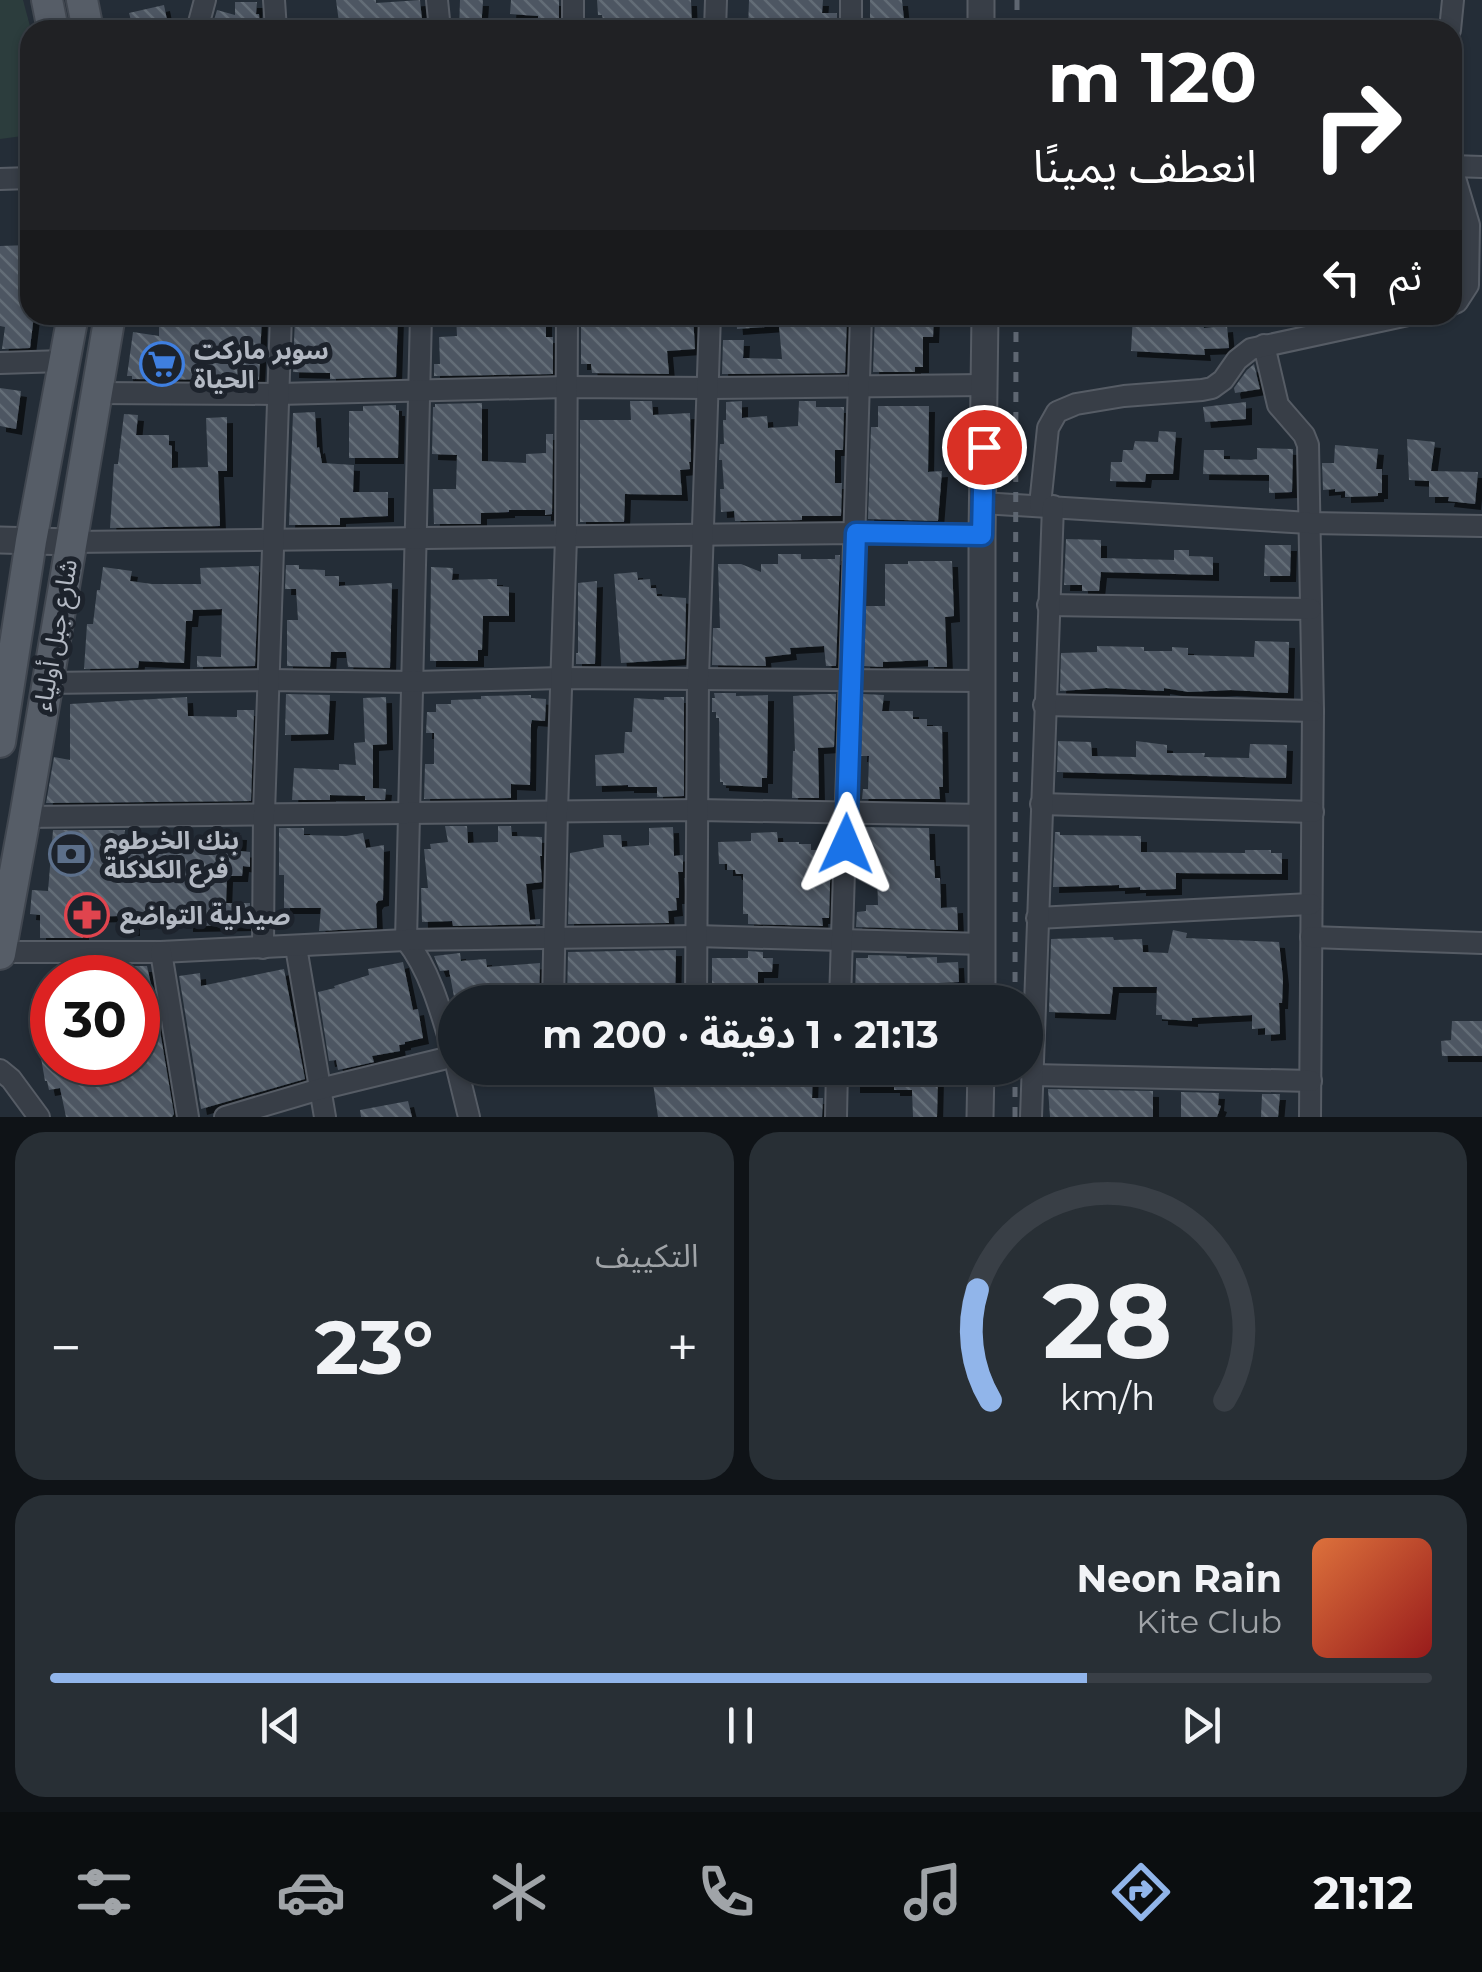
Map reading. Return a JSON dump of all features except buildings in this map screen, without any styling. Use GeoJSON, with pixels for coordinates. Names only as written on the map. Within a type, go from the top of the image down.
{"type":"FeatureCollection","features":[{"type":"Feature","properties":{"kind":"main road","name":"شارع جبل أولياء"},"geometry":{"type":"LineString","coordinates":[[0,742],[6,675],[71,325]]}},
{"type":"Feature","properties":{"kind":"main road","name":"شارع جبل أولياء"},"geometry":{"type":"LineString","coordinates":[[0,953],[108,325]]}},
{"type":"Feature","properties":{"kind":"street"},"geometry":{"type":"LineString","coordinates":[[1462,201],[1469,224],[1468,285],[1462,294]]}},
{"type":"Feature","properties":{"kind":"street"},"geometry":{"type":"LineString","coordinates":[[264,948],[264,814],[281,325]]}},
{"type":"Feature","properties":{"kind":"street"},"geometry":{"type":"LineString","coordinates":[[420,325],[406,940],[419,957],[438,1007]]}},
{"type":"Feature","properties":{"kind":"street"},"geometry":{"type":"LineString","coordinates":[[553,985],[566,537],[568,325]]}},
{"type":"Feature","properties":{"kind":"street"},"geometry":{"type":"LineString","coordinates":[[696,985],[698,678],[710,325]]}},
{"type":"Feature","properties":{"kind":"street"},"geometry":{"type":"LineString","coordinates":[[841,985],[862,325]]}},
{"type":"Feature","properties":{"kind":"street"},"geometry":{"type":"LineString","coordinates":[[982,985],[985,325]]}},
{"type":"Feature","properties":{"kind":"street"},"geometry":{"type":"LineString","coordinates":[[1035,985],[1048,605],[1048,428],[1052,418],[1063,408],[1124,396],[1212,388],[1243,354],[1264,345],[1365,325]]}},
{"type":"Feature","properties":{"kind":"street"},"geometry":{"type":"LineString","coordinates":[[1264,345],[1278,406],[1308,445],[1313,812],[1310,1117]]}},
{"type":"Feature","properties":{"kind":"street"},"geometry":{"type":"LineString","coordinates":[[0,364],[63,360]]}},
{"type":"Feature","properties":{"kind":"street"},"geometry":{"type":"LineString","coordinates":[[96,393],[984,385]]}},
{"type":"Feature","properties":{"kind":"street"},"geometry":{"type":"LineString","coordinates":[[982,503],[1310,523],[1482,526]]}},
{"type":"Feature","properties":{"kind":"street"},"geometry":{"type":"LineString","coordinates":[[0,540],[982,535]]}},
{"type":"Feature","properties":{"kind":"street"},"geometry":{"type":"LineString","coordinates":[[1048,605],[1311,609]]}},
{"type":"Feature","properties":{"kind":"street"},"geometry":{"type":"LineString","coordinates":[[47,683],[561,678],[982,681]]}},
{"type":"Feature","properties":{"kind":"street"},"geometry":{"type":"LineString","coordinates":[[1044,704],[1312,711]]}},
{"type":"Feature","properties":{"kind":"street"},"geometry":{"type":"LineString","coordinates":[[1041,804],[1313,812]]}},
{"type":"Feature","properties":{"kind":"street"},"geometry":{"type":"LineString","coordinates":[[25,818],[699,810],[983,816]]}},
{"type":"Feature","properties":{"kind":"street"},"geometry":{"type":"LineString","coordinates":[[1037,918],[1312,904]]}},
{"type":"Feature","properties":{"kind":"street"},"geometry":{"type":"LineString","coordinates":[[0,953],[162,952],[406,940],[696,936],[983,944]]}},
{"type":"Feature","properties":{"kind":"street"},"geometry":{"type":"LineString","coordinates":[[1311,936],[1482,943]]}},
{"type":"Feature","properties":{"kind":"street"},"geometry":{"type":"LineString","coordinates":[[296,947],[325,1117]]}},
{"type":"Feature","properties":{"kind":"street"},"geometry":{"type":"LineString","coordinates":[[162,952],[188,1117]]}},
{"type":"Feature","properties":{"kind":"street"},"geometry":{"type":"LineString","coordinates":[[225,1117],[438,1061]]}},
{"type":"Feature","properties":{"kind":"street"},"geometry":{"type":"LineString","coordinates":[[0,1070],[38,1117]]}},
{"type":"Feature","properties":{"kind":"street"},"geometry":{"type":"LineString","coordinates":[[1043,1075],[1311,1081]]}},
{"type":"Feature","properties":{"kind":"street"},"geometry":{"type":"LineString","coordinates":[[461,1085],[469,1117]]}},
{"type":"Feature","properties":{"kind":"street"},"geometry":{"type":"LineString","coordinates":[[836,1117],[837,1085]]}},
{"type":"Feature","properties":{"kind":"street"},"geometry":{"type":"LineString","coordinates":[[980,1117],[981,1085]]}},
{"type":"Feature","properties":{"kind":"street"},"geometry":{"type":"LineString","coordinates":[[1031,1117],[1032,1085]]}},
{"type":"Feature","properties":{"kind":"shaded area"},"geometry":{"type":"Polygon","coordinates":[[[0,0],[23,0],[28,20],[20,20],[20,136],[0,139],[0,0]]]}},
{"type":"Feature","properties":{"kind":"railway"},"geometry":{"type":"LineString","coordinates":[[1017,0],[1017,20]]}},
{"type":"Feature","properties":{"kind":"railway"},"geometry":{"type":"LineString","coordinates":[[1015,985],[1016,325]]}},
{"type":"Feature","properties":{"kind":"railway"},"geometry":{"type":"LineString","coordinates":[[1015,1085],[1015,1117]]}},
{"type":"Feature","properties":{"kind":"place","name":"سوبر ماركت الحياة"},"geometry":{"type":"Point","coordinates":[162,364]}},
{"type":"Feature","properties":{"kind":"place","name":"بنك الخرطوم فرع الكلاكلة"},"geometry":{"type":"Point","coordinates":[71,854]}},
{"type":"Feature","properties":{"kind":"place","name":"صيدلية التواضع"},"geometry":{"type":"Point","coordinates":[87,915]}},
{"type":"Feature","properties":{"kind":"route"},"geometry":{"type":"LineString","coordinates":[[846,844],[856,533],[982,535],[984,447]]}}]}
